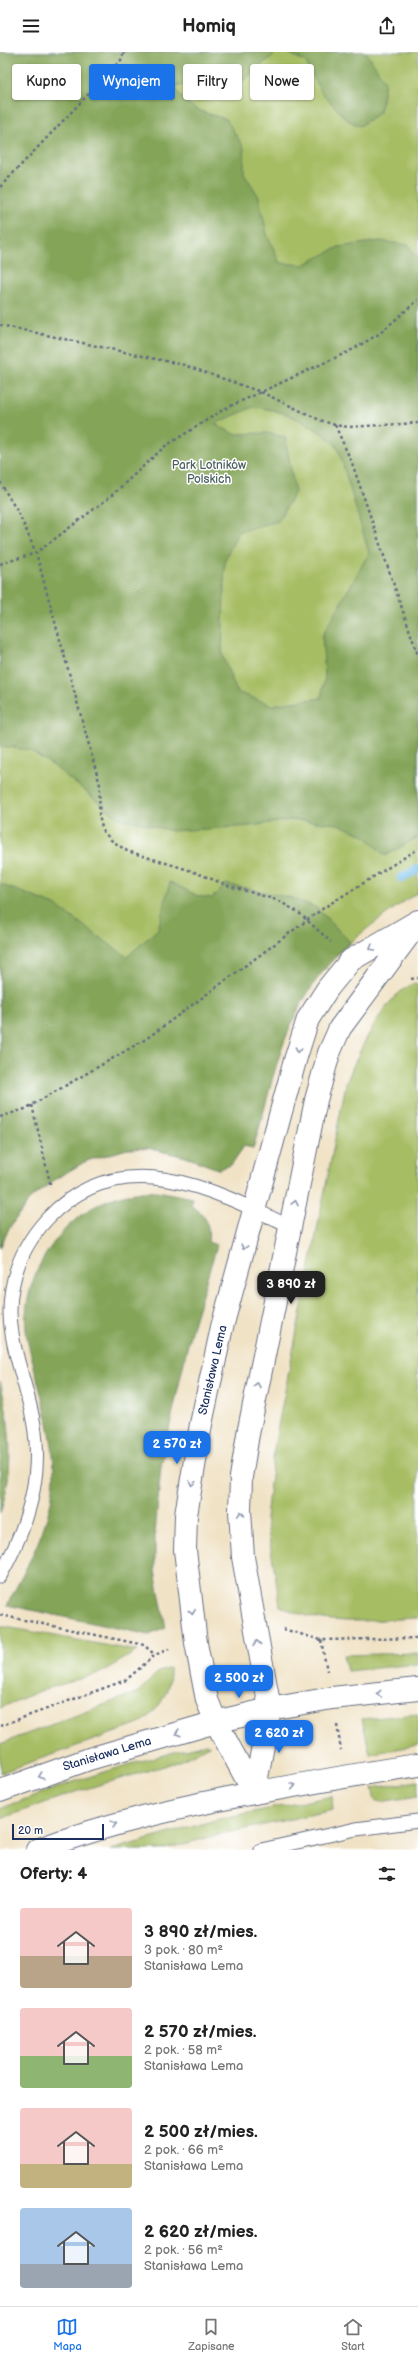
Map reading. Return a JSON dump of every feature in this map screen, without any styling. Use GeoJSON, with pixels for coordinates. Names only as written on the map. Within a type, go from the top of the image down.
{"type":"FeatureCollection","features":[{"type":"Feature","properties":{"kind":"street","name":"Stanisława Lema"},"geometry":{"type":"LineString","coordinates":[[254,1793],[216,1722],[207,1700],[196,1643],[185,1550],[186,1515],[201,1424],[221,1334],[254,1209],[308,1019],[328,988],[351,960],[418,922]]}},
{"type":"Feature","properties":{"kind":"street"},"geometry":{"type":"LineString","coordinates":[[254,1793],[270,1709],[243,1557],[240,1511],[242,1477],[248,1434],[316,1100],[332,1047],[340,1028],[354,1006],[418,922]]}},
{"type":"Feature","properties":{"kind":"street","name":"Stanisława Lema"},"geometry":{"type":"LineString","coordinates":[[0,1791],[89,1759],[216,1722],[270,1709],[332,1698],[418,1689]]}},
{"type":"Feature","properties":{"kind":"street"},"geometry":{"type":"LineString","coordinates":[[37,1850],[92,1830],[142,1816],[346,1775],[418,1765]]}},
{"type":"Feature","properties":{"kind":"lane"},"geometry":{"type":"LineString","coordinates":[[0,1576],[18,1544],[23,1530],[30,1507],[37,1465],[35,1431],[13,1340],[10,1312],[13,1284],[21,1257],[36,1232],[55,1211],[78,1193],[103,1182],[128,1177],[154,1177],[182,1181],[254,1209],[290,1227]]}},
{"type":"Feature","properties":{"kind":"lane"},"geometry":{"type":"LineString","coordinates":[[261,1850],[280,1848],[356,1829],[418,1821]]}},
{"type":"Feature","properties":{"kind":"path"},"geometry":{"type":"LineString","coordinates":[[0,187],[121,60],[124,52]]}},
{"type":"Feature","properties":{"kind":"path"},"geometry":{"type":"LineString","coordinates":[[0,564],[36,552],[110,497],[164,447],[226,408],[354,349],[379,334],[418,300]]}},
{"type":"Feature","properties":{"kind":"path"},"geometry":{"type":"LineString","coordinates":[[0,325],[184,365],[261,392],[335,425],[348,427],[418,423]]}},
{"type":"Feature","properties":{"kind":"path"},"geometry":{"type":"LineString","coordinates":[[335,425],[352,463],[418,655]]}},
{"type":"Feature","properties":{"kind":"path"},"geometry":{"type":"LineString","coordinates":[[0,482],[20,516],[36,552],[100,785],[99,816],[103,831],[111,840],[127,851],[192,871],[229,886],[277,900],[298,912],[309,921]]}},
{"type":"Feature","properties":{"kind":"path"},"geometry":{"type":"LineString","coordinates":[[0,1117],[32,1105],[146,1039],[309,921],[348,890],[418,849]]}},
{"type":"Feature","properties":{"kind":"path"},"geometry":{"type":"LineString","coordinates":[[32,1105],[52,1189]]}},
{"type":"Feature","properties":{"kind":"path"},"geometry":{"type":"LineString","coordinates":[[0,1615],[144,1645],[155,1655]]}},
{"type":"Feature","properties":{"kind":"path"},"geometry":{"type":"LineString","coordinates":[[282,1628],[321,1640],[418,1638]]}},
{"type":"Feature","properties":{"kind":"path"},"geometry":{"type":"LineString","coordinates":[[321,1640],[328,1674]]}},
{"type":"Feature","properties":{"kind":"path"},"geometry":{"type":"LineString","coordinates":[[0,1726],[126,1680],[155,1655],[167,1649]]}},
{"type":"Feature","properties":{"kind":"path"},"geometry":{"type":"LineString","coordinates":[[337,1723],[342,1757]]}},
{"type":"Feature","properties":{"kind":"green space","name":"Park Lotników Polskich"},"geometry":{"type":"Polygon","coordinates":[[[0,52],[418,52],[418,892],[379,920],[342,950],[311,986],[298,1006],[283,1043],[253,1148],[244,1146],[231,1165],[218,1169],[186,1157],[148,1148],[127,1149],[86,1161],[57,1178],[31,1198],[9,1228],[0,1248],[0,52]]]}},
{"type":"Feature","properties":{"kind":"green space"},"geometry":{"type":"Polygon","coordinates":[[[0,52],[277,52],[263,64],[250,64],[250,75],[242,81],[242,64],[183,64],[183,86],[175,85],[183,100],[195,108],[202,112],[226,119],[244,148],[244,173],[259,197],[267,234],[280,263],[303,265],[339,247],[380,241],[408,245],[418,259],[418,837],[385,856],[365,836],[338,824],[291,820],[251,826],[172,831],[117,817],[54,766],[29,750],[0,746],[0,52]],[[253,407],[215,424],[234,434],[267,433],[285,437],[295,492],[278,521],[238,532],[225,560],[222,655],[237,692],[272,705],[321,698],[325,676],[322,636],[369,553],[338,448],[311,426],[276,411],[253,407]]]}},
{"type":"Feature","properties":{"kind":"green space"},"geometry":{"type":"Polygon","coordinates":[[[286,52],[366,52],[385,82],[380,112],[360,126],[347,120],[321,92],[314,78],[314,64],[307,64],[306,62],[286,52]]]}},
{"type":"Feature","properties":{"kind":"green space"},"geometry":{"type":"Polygon","coordinates":[[[170,882],[198,896],[212,898],[226,884],[292,898],[317,908],[350,942],[310,989],[296,1013],[277,1063],[253,1148],[244,1146],[231,1165],[218,1169],[186,1157],[148,1148],[127,1149],[86,1161],[57,1178],[31,1198],[9,1228],[0,1248],[0,884],[55,905],[127,957],[158,929],[170,882]]]}},
{"type":"Feature","properties":{"kind":"green space"},"geometry":{"type":"Polygon","coordinates":[[[417,983],[418,1618],[365,1621],[331,1620],[297,1613],[280,1606],[266,1518],[275,1441],[346,1084],[365,1042],[384,1010],[405,988],[417,983]]]}},
{"type":"Feature","properties":{"kind":"green space"},"geometry":{"type":"Polygon","coordinates":[[[162,1192],[193,1198],[191,1206],[201,1213],[208,1226],[208,1242],[217,1245],[190,1335],[161,1466],[155,1534],[155,1571],[166,1628],[149,1635],[7,1605],[38,1542],[53,1492],[54,1462],[48,1422],[28,1345],[26,1330],[27,1306],[32,1283],[42,1261],[55,1240],[72,1223],[91,1208],[112,1198],[135,1193],[162,1192]]]}},
{"type":"Feature","properties":{"kind":"green space"},"geometry":{"type":"Polygon","coordinates":[[[0,1381],[7,1414],[10,1447],[8,1481],[0,1513],[0,1381]]]}},
{"type":"Feature","properties":{"kind":"green space"},"geometry":{"type":"Polygon","coordinates":[[[0,1626],[137,1651],[102,1672],[40,1691],[0,1708],[0,1626]]]}},
{"type":"Feature","properties":{"kind":"green space"},"geometry":{"type":"Polygon","coordinates":[[[418,1653],[418,1664],[347,1671],[343,1655],[418,1653]]]}},
{"type":"Feature","properties":{"kind":"green space"},"geometry":{"type":"Polygon","coordinates":[[[170,1668],[170,1677],[166,1693],[152,1714],[139,1724],[0,1773],[0,1744],[138,1692],[158,1672],[170,1668]]]}},
{"type":"Feature","properties":{"kind":"green space"},"geometry":{"type":"Polygon","coordinates":[[[418,1714],[418,1745],[370,1754],[362,1719],[418,1714]]]}},
{"type":"Feature","properties":{"kind":"green space"},"geometry":{"type":"Polygon","coordinates":[[[206,1744],[210,1746],[178,1762],[75,1792],[0,1819],[0,1809],[51,1790],[128,1765],[206,1744]]]}},
{"type":"Feature","properties":{"kind":"green space"},"geometry":{"type":"Polygon","coordinates":[[[418,1781],[418,1796],[380,1802],[375,1800],[372,1788],[418,1781]]]}},
{"type":"Feature","properties":{"kind":"green space"},"geometry":{"type":"Polygon","coordinates":[[[332,1796],[333,1810],[222,1834],[161,1850],[111,1850],[219,1819],[332,1796]]]}},
{"type":"Feature","properties":{"kind":"waterway"},"geometry":{"type":"LineString","coordinates":[[401,878],[418,869]]}}]}
